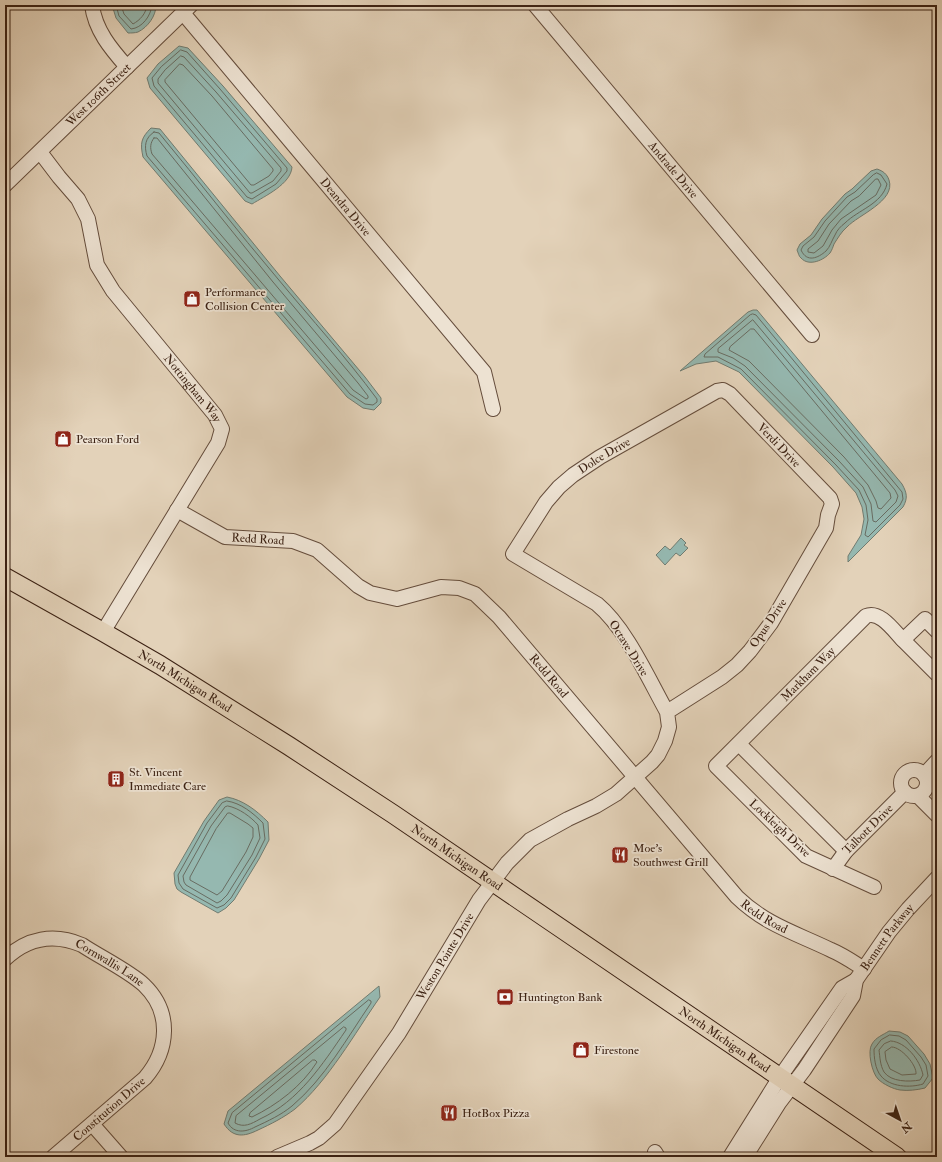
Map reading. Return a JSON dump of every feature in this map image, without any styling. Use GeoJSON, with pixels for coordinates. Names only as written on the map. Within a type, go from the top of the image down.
{"type":"FeatureCollection","features":[{"type":"Feature","properties":{"kind":"main road","name":"North Michigan Road"},"geometry":{"type":"LineString","coordinates":[[5,577],[160,665],[289,746],[393,814],[897,1157]]}},
{"type":"Feature","properties":{"kind":"street"},"geometry":{"type":"LineString","coordinates":[[92,5],[94,17],[104,40],[127,67]]}},
{"type":"Feature","properties":{"kind":"street","name":"Andrade Drive"},"geometry":{"type":"LineString","coordinates":[[535,5],[812,335]]}},
{"type":"Feature","properties":{"kind":"street","name":"West 106th Street"},"geometry":{"type":"LineString","coordinates":[[5,185],[187,9]]}},
{"type":"Feature","properties":{"kind":"street","name":"Deandra Drive"},"geometry":{"type":"LineString","coordinates":[[187,9],[484,372],[493,409]]}},
{"type":"Feature","properties":{"kind":"street","name":"Nottingham Way"},"geometry":{"type":"LineString","coordinates":[[40,152],[78,199],[88,219],[97,265],[113,291],[215,414],[222,429],[218,443],[103,632]]}},
{"type":"Feature","properties":{"kind":"street","name":"Verdi Drive"},"geometry":{"type":"LineString","coordinates":[[723,390],[730,394],[830,498],[832,504]]}},
{"type":"Feature","properties":{"kind":"street","name":"Dolce Drive"},"geometry":{"type":"LineString","coordinates":[[513,554],[546,502],[573,475],[600,457],[723,390]]}},
{"type":"Feature","properties":{"kind":"street","name":"Opus Drive"},"geometry":{"type":"LineString","coordinates":[[667,712],[722,677],[737,665],[764,633],[826,528],[828,515],[832,504]]}},
{"type":"Feature","properties":{"kind":"street","name":"Redd Road"},"geometry":{"type":"LineString","coordinates":[[177,510],[225,537],[293,541],[316,550],[358,586],[370,593],[397,599],[441,587],[459,588],[475,594],[499,617],[747,907],[766,920],[833,951],[860,974]]}},
{"type":"Feature","properties":{"kind":"street","name":"Octave Drive"},"geometry":{"type":"LineString","coordinates":[[513,554],[597,604],[606,612],[627,640],[667,712],[669,727],[658,755],[636,778]]}},
{"type":"Feature","properties":{"kind":"street","name":"Markham Way"},"geometry":{"type":"LineString","coordinates":[[716,766],[866,616],[870,614],[878,616],[937,674]]}},
{"type":"Feature","properties":{"kind":"street"},"geometry":{"type":"LineString","coordinates":[[903,640],[925,619],[937,631]]}},
{"type":"Feature","properties":{"kind":"street"},"geometry":{"type":"LineString","coordinates":[[739,744],[846,851]]}},
{"type":"Feature","properties":{"kind":"street","name":"Talbott Drive"},"geometry":{"type":"LineString","coordinates":[[833,869],[846,851],[919,787],[937,761]]}},
{"type":"Feature","properties":{"kind":"street","name":"Lockleigh Drive"},"geometry":{"type":"LineString","coordinates":[[716,766],[806,856],[874,887]]}},
{"type":"Feature","properties":{"kind":"street","name":"Weston Pointe Drive"},"geometry":{"type":"LineString","coordinates":[[277,1157],[310,1144],[335,1124],[399,1033],[479,900],[507,863],[530,840],[568,819],[596,806],[616,794],[636,778]]}},
{"type":"Feature","properties":{"kind":"street"},"geometry":{"type":"LineString","coordinates":[[919,787],[937,796]]}},
{"type":"Feature","properties":{"kind":"street"},"geometry":{"type":"LineString","coordinates":[[919,787],[937,815]]}},
{"type":"Feature","properties":{"kind":"street","name":"Bennett Parkway"},"geometry":{"type":"LineString","coordinates":[[786,1082],[853,996],[860,974],[889,932],[937,878]]}},
{"type":"Feature","properties":{"kind":"street","name":"Cornwallis Lane"},"geometry":{"type":"LineString","coordinates":[[5,959],[18,948],[31,942],[49,938],[60,938],[82,945],[132,976],[150,992],[161,1013],[164,1034],[160,1056]]}},
{"type":"Feature","properties":{"kind":"street","name":"Constitution Drive"},"geometry":{"type":"LineString","coordinates":[[53,1157],[145,1078],[151,1072],[160,1056]]}},
{"type":"Feature","properties":{"kind":"street"},"geometry":{"type":"LineString","coordinates":[[730,1157],[786,1082]]}},
{"type":"Feature","properties":{"kind":"street"},"geometry":{"type":"LineString","coordinates":[[745,1157],[779,1103],[786,1082]]}},
{"type":"Feature","properties":{"kind":"street"},"geometry":{"type":"LineString","coordinates":[[92,1124],[120,1157]]}},
{"type":"Feature","properties":{"kind":"water"},"geometry":{"type":"Polygon","coordinates":[[[112,5],[156,5],[156,9],[151,21],[145,27],[138,32],[128,33],[116,18],[112,5]]]}},
{"type":"Feature","properties":{"kind":"water"},"geometry":{"type":"Polygon","coordinates":[[[179,46],[188,48],[223,86],[292,167],[291,173],[282,184],[252,204],[245,201],[150,88],[147,78],[158,64],[179,46]]]}},
{"type":"Feature","properties":{"kind":"water"},"geometry":{"type":"Polygon","coordinates":[[[151,128],[160,129],[365,377],[381,398],[381,403],[374,410],[363,408],[347,397],[143,157],[142,141],[151,128]]]}},
{"type":"Feature","properties":{"kind":"water"},"geometry":{"type":"Polygon","coordinates":[[[877,169],[884,173],[889,180],[890,188],[887,195],[875,207],[852,222],[845,229],[834,244],[830,253],[824,258],[816,262],[804,261],[799,256],[797,250],[800,244],[811,235],[822,219],[845,194],[871,171],[877,169]]]}},
{"type":"Feature","properties":{"kind":"water"},"geometry":{"type":"Polygon","coordinates":[[[757,310],[902,484],[905,490],[906,501],[903,507],[848,562],[848,556],[861,535],[864,519],[862,507],[856,493],[833,467],[739,372],[716,361],[696,364],[680,371],[748,312],[757,310]]]}},
{"type":"Feature","properties":{"kind":"water"},"geometry":{"type":"Polygon","coordinates":[[[681,538],[686,543],[684,545],[688,548],[680,556],[676,553],[665,565],[656,555],[665,546],[670,550],[681,538]]]}},
{"type":"Feature","properties":{"kind":"water"},"geometry":{"type":"Polygon","coordinates":[[[227,797],[238,800],[249,806],[268,822],[269,840],[234,900],[218,913],[177,889],[174,873],[204,821],[219,800],[227,797]]]}},
{"type":"Feature","properties":{"kind":"water"},"geometry":{"type":"Polygon","coordinates":[[[379,986],[380,997],[330,1071],[307,1098],[286,1115],[248,1134],[239,1135],[227,1129],[224,1124],[228,1111],[379,986]]]}},
{"type":"Feature","properties":{"kind":"water"},"geometry":{"type":"Polygon","coordinates":[[[889,1031],[900,1032],[908,1036],[924,1054],[930,1064],[933,1078],[925,1088],[916,1090],[897,1089],[880,1081],[876,1076],[871,1062],[871,1047],[880,1036],[889,1031]]]}},
{"type":"Feature","properties":{"kind":"place","name":"Performance Collision Center"},"geometry":{"type":"Point","coordinates":[192,299]}},
{"type":"Feature","properties":{"kind":"place","name":"Pearson Ford"},"geometry":{"type":"Point","coordinates":[63,439]}},
{"type":"Feature","properties":{"kind":"place","name":"St. Vincent Immediate Care"},"geometry":{"type":"Point","coordinates":[116,779]}},
{"type":"Feature","properties":{"kind":"place","name":"Moe's Southwest Grill"},"geometry":{"type":"Point","coordinates":[620,855]}},
{"type":"Feature","properties":{"kind":"place","name":"Huntington Bank"},"geometry":{"type":"Point","coordinates":[505,997]}},
{"type":"Feature","properties":{"kind":"place","name":"Firestone"},"geometry":{"type":"Point","coordinates":[581,1050]}},
{"type":"Feature","properties":{"kind":"place","name":"HotBox Pizza"},"geometry":{"type":"Point","coordinates":[449,1113]}}]}
